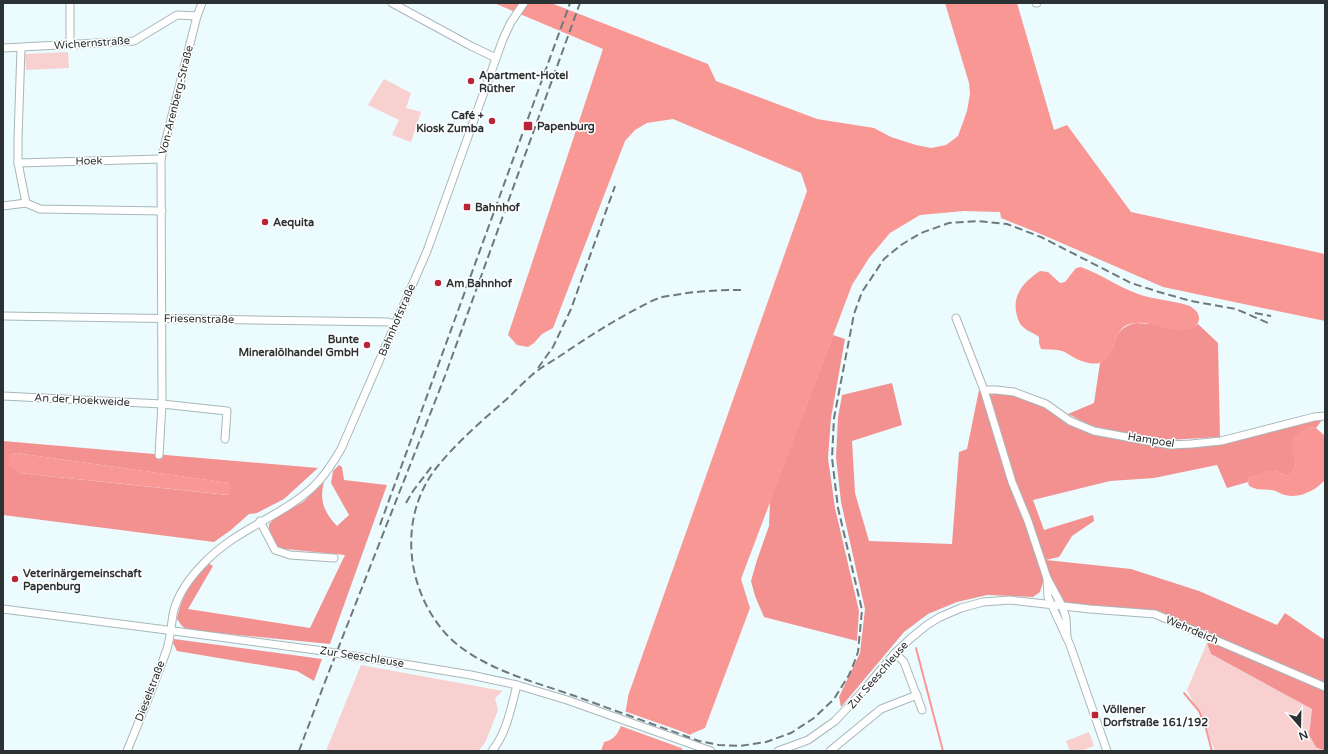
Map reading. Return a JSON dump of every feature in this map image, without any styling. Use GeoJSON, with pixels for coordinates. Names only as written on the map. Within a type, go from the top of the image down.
{"type":"FeatureCollection","features":[{"type":"Feature","properties":{"kind":"street"},"geometry":{"type":"LineString","coordinates":[[70,3],[70,45]]}},
{"type":"Feature","properties":{"kind":"street","name":"Von-Arenberg-Straße"},"geometry":{"type":"LineString","coordinates":[[162,318],[161,160],[197,16],[202,3]]}},
{"type":"Feature","properties":{"kind":"street"},"geometry":{"type":"LineString","coordinates":[[392,3],[496,58]]}},
{"type":"Feature","properties":{"kind":"street","name":"Bahnhofstraße"},"geometry":{"type":"LineString","coordinates":[[170,630],[174,608],[183,589],[204,562],[239,533],[300,498],[319,481],[341,449],[427,251],[503,39],[511,22],[524,3]]}},
{"type":"Feature","properties":{"kind":"street","name":"Wichernstraße"},"geometry":{"type":"LineString","coordinates":[[3,48],[134,41],[178,15],[197,16]]}},
{"type":"Feature","properties":{"kind":"street"},"geometry":{"type":"LineString","coordinates":[[21,48],[18,163],[26,203]]}},
{"type":"Feature","properties":{"kind":"street","name":"Hoek"},"geometry":{"type":"LineString","coordinates":[[18,163],[161,160]]}},
{"type":"Feature","properties":{"kind":"street"},"geometry":{"type":"LineString","coordinates":[[3,206],[26,203],[40,209],[162,210]]}},
{"type":"Feature","properties":{"kind":"street","name":"Friesenstraße"},"geometry":{"type":"LineString","coordinates":[[3,316],[388,322],[395,324]]}},
{"type":"Feature","properties":{"kind":"street"},"geometry":{"type":"LineString","coordinates":[[159,455],[162,404],[162,318]]}},
{"type":"Feature","properties":{"kind":"street"},"geometry":{"type":"LineString","coordinates":[[956,318],[984,390],[1012,482],[1028,521],[1047,578],[1062,606],[1066,618],[1067,637]]}},
{"type":"Feature","properties":{"kind":"street","name":"Hampoel"},"geometry":{"type":"LineString","coordinates":[[984,390],[1014,392],[1046,404],[1070,421],[1094,431],[1170,445],[1221,441],[1314,417],[1325,416]]}},
{"type":"Feature","properties":{"kind":"street","name":"An der Hoekweide"},"geometry":{"type":"LineString","coordinates":[[3,396],[162,404],[227,411],[225,440]]}},
{"type":"Feature","properties":{"kind":"street"},"geometry":{"type":"LineString","coordinates":[[260,521],[275,550],[290,555],[334,558]]}},
{"type":"Feature","properties":{"kind":"street"},"geometry":{"type":"LineString","coordinates":[[1047,578],[1048,598],[1067,637],[1107,751]]}},
{"type":"Feature","properties":{"kind":"street","name":"Zur Seeschleuse"},"geometry":{"type":"LineString","coordinates":[[778,751],[808,740],[836,721],[895,653],[910,638],[940,617],[961,608],[983,602],[1010,600],[1052,605]]}},
{"type":"Feature","properties":{"kind":"street","name":"Wehrdeich"},"geometry":{"type":"LineString","coordinates":[[1052,605],[1155,614],[1325,687]]}},
{"type":"Feature","properties":{"kind":"street","name":"Zur Seeschleuse"},"geometry":{"type":"LineString","coordinates":[[3,609],[316,650],[470,675],[567,700],[711,751]]}},
{"type":"Feature","properties":{"kind":"street","name":"Dieselstraße"},"geometry":{"type":"LineString","coordinates":[[127,751],[167,647],[170,630]]}},
{"type":"Feature","properties":{"kind":"street"},"geometry":{"type":"LineString","coordinates":[[895,653],[904,662],[922,710]]}},
{"type":"Feature","properties":{"kind":"street"},"geometry":{"type":"LineString","coordinates":[[492,751],[498,744],[503,734],[517,686]]}},
{"type":"Feature","properties":{"kind":"street"},"geometry":{"type":"LineString","coordinates":[[830,751],[881,709],[917,695]]}},
{"type":"Feature","properties":{"kind":"shaded area"},"geometry":{"type":"Polygon","coordinates":[[[494,3],[551,3],[708,64],[716,81],[817,119],[874,128],[891,137],[931,148],[946,145],[958,136],[967,111],[970,94],[969,83],[945,3],[1017,3],[1054,130],[1067,125],[1131,212],[1325,254],[1325,321],[1163,287],[1001,218],[1000,212],[964,211],[920,215],[890,233],[869,258],[852,285],[741,579],[750,608],[705,728],[691,734],[681,751],[601,751],[604,742],[610,740],[616,735],[621,725],[628,696],[807,191],[801,173],[673,119],[647,123],[635,130],[625,141],[553,328],[542,334],[528,347],[517,345],[508,335],[603,49],[494,3]]]}},
{"type":"Feature","properties":{"kind":"shaded area"},"geometry":{"type":"Polygon","coordinates":[[[68,52],[69,68],[26,70],[25,54],[68,52]]]}},
{"type":"Feature","properties":{"kind":"shaded area"},"geometry":{"type":"Polygon","coordinates":[[[384,79],[411,93],[406,108],[421,112],[411,142],[392,135],[399,120],[368,105],[384,79]]]}},
{"type":"Feature","properties":{"kind":"shaded area"},"geometry":{"type":"Polygon","coordinates":[[[1081,267],[1138,294],[1190,306],[1198,313],[1199,320],[1197,325],[1190,329],[1178,330],[1141,323],[1127,325],[1122,328],[1119,333],[1108,357],[1099,363],[1082,361],[1060,350],[1041,349],[1039,337],[1023,327],[1018,320],[1016,304],[1019,293],[1025,283],[1040,271],[1048,272],[1060,283],[1065,282],[1076,268],[1081,267]]]}},
{"type":"Feature","properties":{"kind":"shaded area"},"geometry":{"type":"Polygon","coordinates":[[[1136,323],[1194,327],[1198,324],[1218,343],[1220,437],[1169,440],[1093,427],[1068,414],[1094,403],[1100,363],[1110,353],[1117,335],[1121,330],[1136,323]]]}},
{"type":"Feature","properties":{"kind":"shaded area"},"geometry":{"type":"Polygon","coordinates":[[[833,335],[845,339],[831,418],[828,458],[835,508],[859,611],[857,641],[764,617],[755,596],[751,581],[769,526],[770,501],[833,335]]]}},
{"type":"Feature","properties":{"kind":"shaded area"},"geometry":{"type":"Polygon","coordinates":[[[892,383],[902,425],[852,441],[855,493],[869,541],[952,544],[959,452],[967,449],[979,390],[982,394],[998,393],[1014,395],[1045,408],[1068,423],[1171,447],[1191,448],[1221,443],[1323,419],[1316,428],[1309,427],[1295,459],[1296,464],[1292,473],[1286,476],[1275,471],[1266,472],[1250,477],[1248,482],[1227,488],[1217,465],[1154,478],[1110,481],[1033,500],[1044,530],[1093,515],[1094,521],[1072,536],[1059,557],[1046,560],[1131,569],[1199,591],[1277,625],[1285,613],[1323,639],[1325,637],[1325,684],[1155,613],[1063,602],[1038,561],[1044,579],[1040,592],[1033,597],[987,595],[957,602],[928,614],[904,632],[841,707],[839,697],[860,653],[865,609],[841,502],[836,457],[838,417],[842,395],[892,383]]]}},
{"type":"Feature","properties":{"kind":"shaded area"},"geometry":{"type":"Polygon","coordinates":[[[1309,427],[1316,428],[1325,436],[1325,480],[1321,484],[1307,493],[1296,496],[1285,495],[1273,490],[1258,489],[1249,486],[1248,482],[1250,477],[1266,471],[1275,471],[1286,476],[1292,472],[1296,464],[1291,447],[1293,439],[1298,433],[1309,427]]]}},
{"type":"Feature","properties":{"kind":"shaded area"},"geometry":{"type":"Polygon","coordinates":[[[3,441],[318,468],[284,499],[257,513],[249,514],[231,530],[214,542],[3,515],[3,441]],[[16,453],[9,455],[19,473],[228,495],[229,483],[16,453]]]}},
{"type":"Feature","properties":{"kind":"shaded area"},"geometry":{"type":"Polygon","coordinates":[[[16,453],[230,483],[230,493],[229,495],[19,473],[8,466],[9,455],[16,453]]]}},
{"type":"Feature","properties":{"kind":"shaded area"},"geometry":{"type":"Polygon","coordinates":[[[339,465],[342,467],[344,480],[387,485],[330,644],[188,630],[182,626],[177,619],[182,602],[192,582],[208,563],[213,566],[188,609],[310,628],[345,555],[275,548],[269,532],[269,524],[275,518],[303,502],[324,482],[322,501],[329,516],[337,526],[349,515],[331,483],[333,471],[339,465]]]}},
{"type":"Feature","properties":{"kind":"shaded area"},"geometry":{"type":"Polygon","coordinates":[[[174,639],[322,659],[314,681],[297,671],[177,651],[173,643],[174,639]]]}},
{"type":"Feature","properties":{"kind":"shaded area"},"geometry":{"type":"Polygon","coordinates":[[[1207,643],[1211,654],[1312,709],[1310,728],[1311,738],[1318,747],[1324,751],[1215,751],[1202,719],[1187,690],[1207,643]]]}},
{"type":"Feature","properties":{"kind":"shaded area"},"geometry":{"type":"Polygon","coordinates":[[[1207,643],[1217,644],[1325,690],[1325,751],[1316,747],[1309,735],[1312,709],[1211,654],[1207,643]]]}},
{"type":"Feature","properties":{"kind":"shaded area"},"geometry":{"type":"Polygon","coordinates":[[[361,665],[503,691],[495,698],[498,710],[485,743],[478,751],[326,751],[361,665]]]}},
{"type":"Feature","properties":{"kind":"shaded area"},"geometry":{"type":"Polygon","coordinates":[[[1089,732],[1094,746],[1081,751],[1070,751],[1066,741],[1089,732]]]}},
{"type":"Feature","properties":{"kind":"pier"},"geometry":{"type":"Polygon","coordinates":[[[624,711],[693,736],[684,749],[618,725],[624,711]]]}},
{"type":"Feature","properties":{"kind":"waterway"},"geometry":{"type":"LineString","coordinates":[[916,648],[943,751]]}},
{"type":"Feature","properties":{"kind":"waterway"},"geometry":{"type":"LineString","coordinates":[[1184,693],[1199,711],[1205,725],[1212,751]]}},
{"type":"Feature","properties":{"kind":"railway"},"geometry":{"type":"LineString","coordinates":[[380,525],[570,3]]}},
{"type":"Feature","properties":{"kind":"railway"},"geometry":{"type":"LineString","coordinates":[[299,751],[445,376],[580,3]]}},
{"type":"Feature","properties":{"kind":"railway"},"geometry":{"type":"LineString","coordinates":[[538,368],[553,347],[571,309],[615,186]]}},
{"type":"Feature","properties":{"kind":"railway"},"geometry":{"type":"LineString","coordinates":[[741,290],[700,292],[665,296],[657,299],[630,312],[591,335],[539,369],[471,431],[437,467],[425,486],[416,507],[412,529],[412,552],[415,574],[422,595],[432,616],[446,634],[459,646],[490,665],[524,679],[699,741],[719,745],[740,746],[766,742],[791,733],[814,718],[834,699],[849,675],[854,663],[858,652],[862,610],[838,508],[832,458],[834,418],[854,314],[862,292],[884,259],[901,245],[921,233],[949,223],[978,221],[1007,224],[1041,237],[1131,283],[1191,301],[1236,309],[1268,323]]}},
{"type":"Feature","properties":{"kind":"railway"},"geometry":{"type":"LineString","coordinates":[[1255,313],[1271,316]]}},
{"type":"Feature","properties":{"kind":"railway"},"geometry":{"type":"LineString","coordinates":[[406,503],[432,466]]}},
{"type":"Feature","properties":{"kind":"place","name":"Apartment-Hotel Rüther"},"geometry":{"type":"Point","coordinates":[471,81]}},
{"type":"Feature","properties":{"kind":"place","name":"Café + Kiosk Zumba"},"geometry":{"type":"Point","coordinates":[492,121]}},
{"type":"Feature","properties":{"kind":"place","name":"Papenburg"},"geometry":{"type":"Point","coordinates":[528,126]}},
{"type":"Feature","properties":{"kind":"place","name":"Bahnhof"},"geometry":{"type":"Point","coordinates":[467,207]}},
{"type":"Feature","properties":{"kind":"place","name":"Aequita"},"geometry":{"type":"Point","coordinates":[265,222]}},
{"type":"Feature","properties":{"kind":"place","name":"Am Bahnhof"},"geometry":{"type":"Point","coordinates":[438,283]}},
{"type":"Feature","properties":{"kind":"place","name":"Bunte Mineralölhandel GmbH"},"geometry":{"type":"Point","coordinates":[367,345]}},
{"type":"Feature","properties":{"kind":"place","name":"Veterinärgemeinschaft Papenburg"},"geometry":{"type":"Point","coordinates":[15,579]}},
{"type":"Feature","properties":{"kind":"place","name":"Völlener Dorfstraße 161/192"},"geometry":{"type":"Point","coordinates":[1095,715]}}]}
